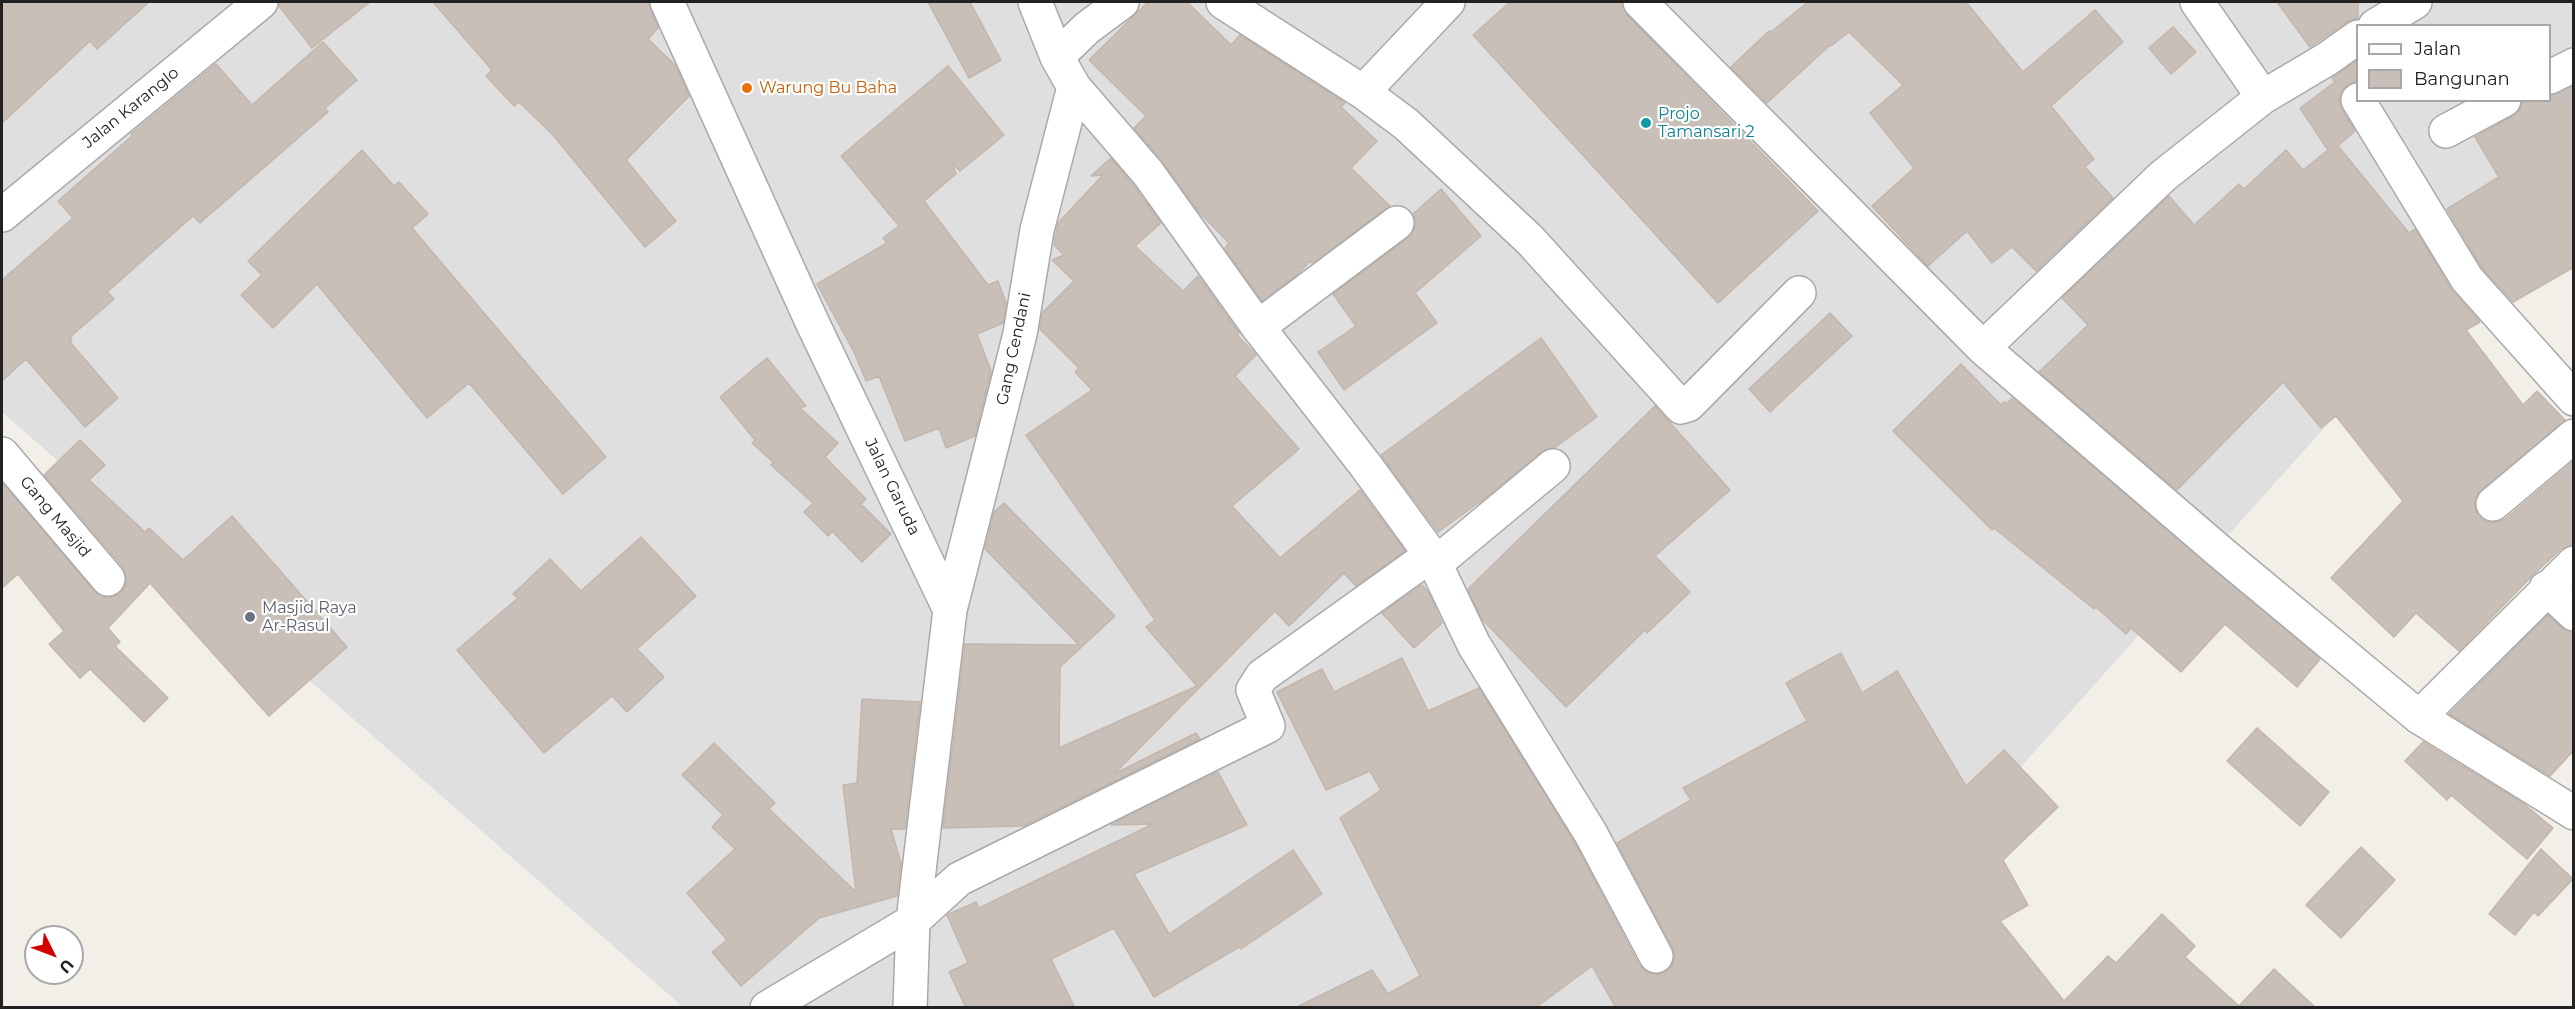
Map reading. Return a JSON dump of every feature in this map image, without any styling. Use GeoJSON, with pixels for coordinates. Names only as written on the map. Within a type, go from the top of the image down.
{"type":"FeatureCollection","features":[{"type":"Feature","properties":{"kind":"street","name":"Jalan Karanglo"},"geometry":{"type":"LineString","coordinates":[[2,215],[261,2]]}},
{"type":"Feature","properties":{"kind":"street","name":"Jalan Garuda"},"geometry":{"type":"LineString","coordinates":[[667,2],[812,322],[950,610]]}},
{"type":"Feature","properties":{"kind":"street"},"geometry":{"type":"LineString","coordinates":[[1035,2],[1057,57],[1074,87],[1148,173],[1258,327],[1366,466],[1433,560],[1474,645],[1591,834],[1656,956]]}},
{"type":"Feature","properties":{"kind":"street"},"geometry":{"type":"LineString","coordinates":[[1057,57],[1087,28],[1122,2]]}},
{"type":"Feature","properties":{"kind":"street"},"geometry":{"type":"LineString","coordinates":[[1223,2],[1363,92],[1406,124],[1530,240],[1681,407],[1688,405],[1799,293]]}},
{"type":"Feature","properties":{"kind":"street"},"geometry":{"type":"LineString","coordinates":[[1363,92],[1448,2]]}},
{"type":"Feature","properties":{"kind":"street"},"geometry":{"type":"LineString","coordinates":[[1640,2],[1983,348],[2219,552],[2419,717],[2574,813]]}},
{"type":"Feature","properties":{"kind":"street"},"geometry":{"type":"LineString","coordinates":[[2197,2],[2263,97]]}},
{"type":"Feature","properties":{"kind":"street"},"geometry":{"type":"LineString","coordinates":[[1983,348],[2163,176],[2263,97],[2327,59],[2356,38]]}},
{"type":"Feature","properties":{"kind":"street"},"geometry":{"type":"LineString","coordinates":[[2327,59],[2356,97]]}},
{"type":"Feature","properties":{"kind":"street"},"geometry":{"type":"LineString","coordinates":[[2551,76],[2574,64]]}},
{"type":"Feature","properties":{"kind":"street","name":"Gang Cendani"},"geometry":{"type":"LineString","coordinates":[[950,610],[1020,334],[1037,230],[1074,87]]}},
{"type":"Feature","properties":{"kind":"street"},"geometry":{"type":"LineString","coordinates":[[2359,102],[2467,279],[2574,399]]}},
{"type":"Feature","properties":{"kind":"street"},"geometry":{"type":"LineString","coordinates":[[2446,131],[2500,102]]}},
{"type":"Feature","properties":{"kind":"street"},"geometry":{"type":"LineString","coordinates":[[1258,327],[1397,223]]}},
{"type":"Feature","properties":{"kind":"street"},"geometry":{"type":"LineString","coordinates":[[2493,504],[2574,436]]}},
{"type":"Feature","properties":{"kind":"street","name":"Gang Masjid"},"geometry":{"type":"LineString","coordinates":[[2,454],[108,579]]}},
{"type":"Feature","properties":{"kind":"street"},"geometry":{"type":"LineString","coordinates":[[767,1008],[913,921],[959,879],[1268,726],[1253,690],[1262,676],[1433,560],[1553,466]]}},
{"type":"Feature","properties":{"kind":"street"},"geometry":{"type":"LineString","coordinates":[[2419,717],[2546,588],[2574,563]]}},
{"type":"Feature","properties":{"kind":"street"},"geometry":{"type":"LineString","coordinates":[[2546,588],[2574,614]]}},
{"type":"Feature","properties":{"kind":"street"},"geometry":{"type":"LineString","coordinates":[[910,1008],[913,921],[950,610]]}},
{"type":"Feature","properties":{"kind":"shaded area"},"geometry":{"type":"Polygon","coordinates":[[[2,2],[2573,2],[2573,150],[1806,1007],[683,1007],[2,412],[2,2]]]}},
{"type":"Feature","properties":{"kind":"building"},"geometry":{"type":"Polygon","coordinates":[[[2,2],[149,2],[97,49],[90,41],[2,123],[2,2]]]}},
{"type":"Feature","properties":{"kind":"building"},"geometry":{"type":"Polygon","coordinates":[[[279,2],[370,2],[312,48],[279,6],[279,2]]]}},
{"type":"Feature","properties":{"kind":"building"},"geometry":{"type":"Polygon","coordinates":[[[433,2],[648,2],[658,28],[648,39],[675,65],[689,96],[626,160],[676,221],[645,247],[553,135],[519,102],[514,106],[486,76],[492,70],[433,2]]]}},
{"type":"Feature","properties":{"kind":"building"},"geometry":{"type":"Polygon","coordinates":[[[928,2],[970,2],[1001,60],[969,78],[928,2]]]}},
{"type":"Feature","properties":{"kind":"building"},"geometry":{"type":"Polygon","coordinates":[[[1148,2],[1187,2],[1231,45],[1240,35],[1345,103],[1341,107],[1377,141],[1351,168],[1390,206],[1312,263],[1310,261],[1298,274],[1262,301],[1225,248],[1229,243],[1199,212],[1163,162],[1134,128],[1146,116],[1089,60],[1148,2]]]}},
{"type":"Feature","properties":{"kind":"building","name":"Projo Tamansari 2"},"geometry":{"type":"Polygon","coordinates":[[[1510,2],[1622,2],[1627,15],[1818,211],[1718,303],[1473,35],[1510,2]]]}},
{"type":"Feature","properties":{"kind":"building"},"geometry":{"type":"Polygon","coordinates":[[[1808,2],[1966,2],[2023,72],[2095,10],[2123,42],[2051,106],[2094,159],[2085,167],[2113,198],[2036,271],[2012,247],[1992,263],[1967,231],[1928,266],[1872,206],[1914,168],[1870,113],[1903,85],[1849,32],[1830,45],[1767,103],[1731,67],[1769,31],[1771,32],[1808,2]]]}},
{"type":"Feature","properties":{"kind":"building"},"geometry":{"type":"Polygon","coordinates":[[[2277,2],[2358,2],[2358,18],[2347,22],[2310,47],[2277,2]]]}},
{"type":"Feature","properties":{"kind":"building"},"geometry":{"type":"Polygon","coordinates":[[[2173,27],[2196,52],[2171,74],[2149,48],[2173,27]]]}},
{"type":"Feature","properties":{"kind":"building"},"geometry":{"type":"Polygon","coordinates":[[[323,42],[357,80],[325,108],[328,112],[200,223],[193,216],[107,292],[114,299],[70,337],[72,340],[70,342],[118,398],[85,427],[26,359],[2,381],[2,280],[73,218],[58,201],[132,136],[131,134],[216,64],[252,105],[323,42]]]}},
{"type":"Feature","properties":{"kind":"building"},"geometry":{"type":"Polygon","coordinates":[[[2356,61],[2356,82],[2348,84],[2339,100],[2342,110],[2355,131],[2338,146],[2409,233],[2415,229],[2451,289],[2480,322],[2466,330],[2523,405],[2537,391],[2565,420],[2481,490],[2475,498],[2475,507],[2478,516],[2487,522],[2505,519],[2574,461],[2574,545],[2561,549],[2459,651],[2416,613],[2394,637],[2331,578],[2403,501],[2336,416],[2321,428],[2283,382],[2177,490],[2039,372],[2088,325],[2062,298],[2169,196],[2194,225],[2239,184],[2244,189],[2286,150],[2303,170],[2328,150],[2300,108],[2335,82],[2332,78],[2356,61]]]}},
{"type":"Feature","properties":{"kind":"building"},"geometry":{"type":"Polygon","coordinates":[[[948,66],[1004,135],[960,171],[952,163],[956,174],[924,201],[988,285],[998,281],[1006,303],[1003,323],[977,334],[991,371],[975,436],[946,448],[939,428],[905,441],[879,376],[866,381],[854,352],[817,284],[887,243],[883,238],[899,226],[841,156],[948,66]]]}},
{"type":"Feature","properties":{"kind":"building"},"geometry":{"type":"Polygon","coordinates":[[[2574,86],[2574,267],[2513,302],[2482,268],[2447,209],[2499,177],[2475,137],[2513,116],[2520,109],[2522,102],[2551,102],[2551,96],[2574,86]]]}},
{"type":"Feature","properties":{"kind":"building"},"geometry":{"type":"Polygon","coordinates":[[[362,150],[394,186],[399,182],[428,214],[412,228],[606,457],[563,494],[469,383],[427,418],[317,284],[273,328],[241,295],[262,275],[248,261],[362,150]]]}},
{"type":"Feature","properties":{"kind":"building"},"geometry":{"type":"Polygon","coordinates":[[[1111,158],[1161,223],[1135,246],[1183,291],[1198,276],[1239,333],[1237,335],[1256,355],[1235,376],[1299,449],[1232,506],[1280,558],[1360,490],[1405,551],[1356,586],[1344,573],[1289,626],[1275,611],[1114,774],[1196,733],[1200,739],[1023,826],[943,828],[965,644],[1079,645],[985,549],[994,512],[1004,503],[1115,616],[1060,667],[1059,748],[1197,686],[1146,627],[1155,620],[1026,435],[1092,390],[1075,372],[1079,368],[1040,329],[1042,313],[1074,281],[1052,260],[1064,255],[1054,245],[1058,223],[1103,175],[1091,176],[1111,158]]]}},
{"type":"Feature","properties":{"kind":"building"},"geometry":{"type":"Polygon","coordinates":[[[1441,189],[1481,236],[1415,293],[1437,323],[1344,390],[1318,352],[1356,326],[1333,294],[1408,238],[1414,230],[1416,221],[1413,214],[1441,189]]]}},
{"type":"Feature","properties":{"kind":"building"},"geometry":{"type":"Polygon","coordinates":[[[1830,313],[1852,336],[1770,412],[1749,389],[1830,313]]]}},
{"type":"Feature","properties":{"kind":"building"},"geometry":{"type":"Polygon","coordinates":[[[1541,338],[1597,417],[1554,448],[1541,452],[1484,499],[1438,532],[1381,455],[1541,338]]]}},
{"type":"Feature","properties":{"kind":"building"},"geometry":{"type":"Polygon","coordinates":[[[767,358],[806,406],[800,408],[838,443],[825,457],[866,499],[861,504],[891,534],[862,562],[832,531],[828,536],[804,512],[813,503],[771,465],[773,462],[752,443],[755,440],[720,397],[767,358]]]}},
{"type":"Feature","properties":{"kind":"building"},"geometry":{"type":"Polygon","coordinates":[[[1961,364],[2001,405],[2004,402],[2006,404],[2012,398],[2320,659],[2297,687],[2225,624],[2181,672],[2131,628],[2126,634],[2096,607],[2094,609],[1994,528],[1992,530],[1893,431],[1961,364]]]}},
{"type":"Feature","properties":{"kind":"building"},"geometry":{"type":"Polygon","coordinates":[[[1655,406],[1730,490],[1655,556],[1690,592],[1647,633],[1645,630],[1566,707],[1482,619],[1468,589],[1655,406]]]}},
{"type":"Feature","properties":{"kind":"building"},"geometry":{"type":"Polygon","coordinates":[[[80,440],[105,465],[89,480],[145,532],[149,528],[183,560],[232,516],[347,647],[269,716],[150,583],[108,628],[120,642],[115,646],[168,698],[144,722],[90,669],[80,678],[49,644],[64,631],[18,574],[2,588],[2,482],[94,591],[102,597],[120,594],[126,585],[123,567],[44,475],[80,440]]]}},
{"type":"Feature","properties":{"kind":"building"},"geometry":{"type":"Polygon","coordinates":[[[641,537],[696,596],[637,649],[664,677],[627,712],[612,696],[544,753],[457,650],[518,598],[513,594],[550,559],[581,591],[641,537]]]}},
{"type":"Feature","properties":{"kind":"building"},"geometry":{"type":"Polygon","coordinates":[[[1422,585],[1428,592],[1442,623],[1414,648],[1382,613],[1422,585]]]}},
{"type":"Feature","properties":{"kind":"building"},"geometry":{"type":"Polygon","coordinates":[[[2548,615],[2562,628],[2574,632],[2574,750],[2550,776],[2449,714],[2548,615]]]}},
{"type":"Feature","properties":{"kind":"building"},"geometry":{"type":"Polygon","coordinates":[[[1841,653],[1862,693],[1897,671],[1966,786],[2004,750],[2058,807],[2003,860],[2028,905],[2000,921],[2064,1001],[2108,956],[2116,963],[2162,914],[2195,946],[2185,957],[2239,1006],[2274,969],[2316,1008],[1616,1008],[1592,966],[1535,1008],[1295,1008],[1372,970],[1388,994],[1420,976],[1340,818],[1381,790],[1370,771],[1326,790],[1277,692],[1322,669],[1334,692],[1402,658],[1428,711],[1479,688],[1575,843],[1639,965],[1647,972],[1656,975],[1672,966],[1675,957],[1673,948],[1617,843],[1691,800],[1683,788],[1807,721],[1786,683],[1841,653]]]}},
{"type":"Feature","properties":{"kind":"building"},"geometry":{"type":"Polygon","coordinates":[[[862,699],[920,702],[905,829],[891,829],[901,863],[897,896],[819,918],[741,986],[712,952],[727,940],[687,893],[735,849],[712,827],[723,815],[682,775],[714,743],[775,803],[769,809],[856,892],[843,785],[857,783],[862,699]]]}},
{"type":"Feature","properties":{"kind":"building"},"geometry":{"type":"Polygon","coordinates":[[[2257,728],[2329,792],[2300,826],[2227,761],[2257,728]]]}},
{"type":"Feature","properties":{"kind":"building"},"geometry":{"type":"Polygon","coordinates":[[[2423,742],[2524,804],[2553,828],[2527,859],[2451,795],[2447,800],[2405,761],[2423,742]]]}},
{"type":"Feature","properties":{"kind":"building"},"geometry":{"type":"Polygon","coordinates":[[[1218,772],[1247,825],[1134,874],[1169,934],[1293,850],[1322,894],[1241,949],[1239,947],[1154,997],[1114,928],[1051,959],[1075,1008],[966,1008],[949,972],[968,963],[947,915],[976,902],[979,908],[1153,824],[1111,825],[1218,772]]]}},
{"type":"Feature","properties":{"kind":"building"},"geometry":{"type":"Polygon","coordinates":[[[2361,847],[2395,880],[2341,938],[2306,905],[2361,847]]]}},
{"type":"Feature","properties":{"kind":"building"},"geometry":{"type":"Polygon","coordinates":[[[2541,849],[2573,879],[2538,916],[2534,912],[2515,935],[2489,914],[2541,849]]]}},
{"type":"Feature","properties":{"kind":"place","name":"Warung Bu Baha"},"geometry":{"type":"Point","coordinates":[747,88]}},
{"type":"Feature","properties":{"kind":"place","name":"Projo Tamansari 2"},"geometry":{"type":"Point","coordinates":[1646,123]}},
{"type":"Feature","properties":{"kind":"place","name":"Masjid Raya Ar-Rasul"},"geometry":{"type":"Point","coordinates":[250,617]}}]}
